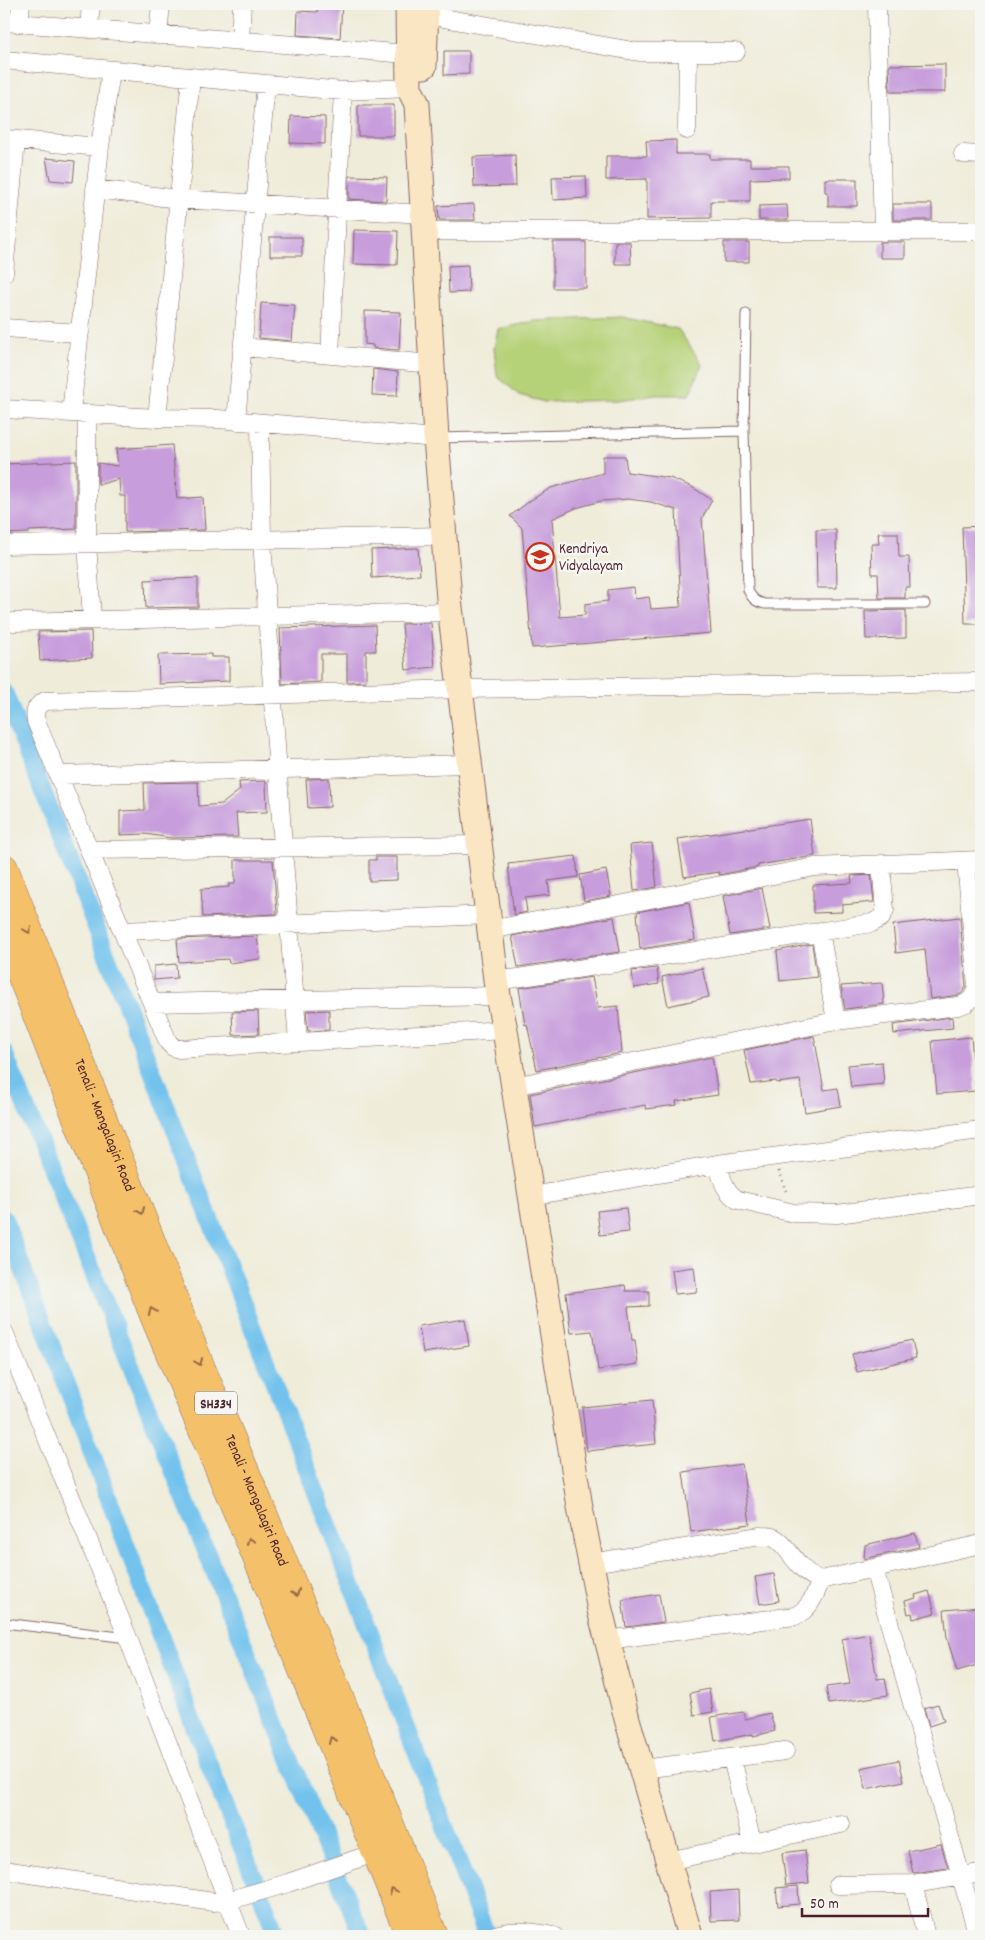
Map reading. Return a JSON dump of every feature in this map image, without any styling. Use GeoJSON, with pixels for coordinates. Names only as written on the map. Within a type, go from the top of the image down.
{"type":"FeatureCollection","features":[{"type":"Feature","properties":{"kind":"main road"},"geometry":{"type":"LineString","coordinates":[[420,8],[408,54],[423,223],[436,438],[450,612],[497,988],[580,1507],[591,1563],[607,1640],[690,1936]]}},
{"type":"Feature","properties":{"kind":"main road"},"geometry":{"type":"LineString","coordinates":[[413,96],[424,88],[420,8]]}},
{"type":"Feature","properties":{"kind":"main road","name":"Tenali - Mangalagiri Road"},"geometry":{"type":"LineString","coordinates":[[4,868],[147,1226],[202,1370],[258,1498],[434,1936]]}},
{"type":"Feature","properties":{"kind":"main road","name":"SH334"},"geometry":{"type":"LineString","coordinates":[[4,931],[154,1316],[265,1577],[367,1855],[410,1936]]}},
{"type":"Feature","properties":{"kind":"street"},"geometry":{"type":"LineString","coordinates":[[21,4],[12,23],[408,54]]}},
{"type":"Feature","properties":{"kind":"street"},"geometry":{"type":"LineString","coordinates":[[89,29],[91,4]]}},
{"type":"Feature","properties":{"kind":"street"},"geometry":{"type":"LineString","coordinates":[[158,35],[161,4]]}},
{"type":"Feature","properties":{"kind":"street"},"geometry":{"type":"LineString","coordinates":[[240,41],[242,4]]}},
{"type":"Feature","properties":{"kind":"street"},"geometry":{"type":"LineString","coordinates":[[877,4],[883,232]]}},
{"type":"Feature","properties":{"kind":"street"},"geometry":{"type":"LineString","coordinates":[[420,8],[638,52],[736,52]]}},
{"type":"Feature","properties":{"kind":"street"},"geometry":{"type":"LineString","coordinates":[[688,52],[688,130]]}},
{"type":"Feature","properties":{"kind":"street"},"geometry":{"type":"LineString","coordinates":[[4,60],[413,96]]}},
{"type":"Feature","properties":{"kind":"street"},"geometry":{"type":"LineString","coordinates":[[92,619],[79,414],[80,333],[95,189],[111,70]]}},
{"type":"Feature","properties":{"kind":"street"},"geometry":{"type":"LineString","coordinates":[[157,418],[192,77]]}},
{"type":"Feature","properties":{"kind":"street"},"geometry":{"type":"LineString","coordinates":[[236,420],[266,84]]}},
{"type":"Feature","properties":{"kind":"street"},"geometry":{"type":"LineString","coordinates":[[330,355],[344,90]]}},
{"type":"Feature","properties":{"kind":"street"},"geometry":{"type":"LineString","coordinates":[[4,273],[10,139],[100,147]]}},
{"type":"Feature","properties":{"kind":"street"},"geometry":{"type":"LineString","coordinates":[[963,154],[981,155]]}},
{"type":"Feature","properties":{"kind":"street"},"geometry":{"type":"LineString","coordinates":[[95,189],[179,199],[337,209],[423,223],[883,232],[981,231]]}},
{"type":"Feature","properties":{"kind":"street"},"geometry":{"type":"LineString","coordinates":[[4,328],[80,333]]}},
{"type":"Feature","properties":{"kind":"street"},"geometry":{"type":"LineString","coordinates":[[243,347],[432,364]]}},
{"type":"Feature","properties":{"kind":"street"},"geometry":{"type":"LineString","coordinates":[[4,409],[157,418],[236,420],[436,438]]}},
{"type":"Feature","properties":{"kind":"street"},"geometry":{"type":"LineString","coordinates":[[260,423],[262,540],[298,1042]]}},
{"type":"Feature","properties":{"kind":"street"},"geometry":{"type":"LineString","coordinates":[[4,545],[444,536]]}},
{"type":"Feature","properties":{"kind":"street"},"geometry":{"type":"LineString","coordinates":[[13,622],[450,612]]}},
{"type":"Feature","properties":{"kind":"street"},"geometry":{"type":"LineString","coordinates":[[505,1030],[179,1049],[173,1047],[168,1042],[58,775],[34,712],[37,705],[45,701],[460,689],[981,682]]}},
{"type":"Feature","properties":{"kind":"street"},"geometry":{"type":"LineString","coordinates":[[58,775],[469,764]]}},
{"type":"Feature","properties":{"kind":"street"},"geometry":{"type":"LineString","coordinates":[[89,850],[480,846]]}},
{"type":"Feature","properties":{"kind":"street"},"geometry":{"type":"LineString","coordinates":[[122,930],[289,924],[489,923],[815,867],[974,860],[977,986],[975,995],[968,1004],[836,1021],[514,1086]]}},
{"type":"Feature","properties":{"kind":"street"},"geometry":{"type":"LineString","coordinates":[[152,1002],[295,999],[497,988],[872,923],[881,918],[885,910],[881,864]]}},
{"type":"Feature","properties":{"kind":"street"},"geometry":{"type":"LineString","coordinates":[[820,931],[836,1021]]}},
{"type":"Feature","properties":{"kind":"street"},"geometry":{"type":"LineString","coordinates":[[531,1196],[717,1164],[981,1130]]}},
{"type":"Feature","properties":{"kind":"street"},"geometry":{"type":"LineString","coordinates":[[717,1164],[727,1191],[731,1196],[738,1200],[794,1213],[837,1214],[981,1195]]}},
{"type":"Feature","properties":{"kind":"street"},"geometry":{"type":"LineString","coordinates":[[4,1332],[234,1899],[241,1936]]}},
{"type":"Feature","properties":{"kind":"street"},"geometry":{"type":"LineString","coordinates":[[591,1563],[760,1536],[772,1537],[779,1542],[805,1572],[821,1580],[981,1544]]}},
{"type":"Feature","properties":{"kind":"street"},"geometry":{"type":"LineString","coordinates":[[874,1569],[978,1936]]}},
{"type":"Feature","properties":{"kind":"street"},"geometry":{"type":"LineString","coordinates":[[607,1640],[795,1616],[803,1612],[810,1605],[821,1580]]}},
{"type":"Feature","properties":{"kind":"street"},"geometry":{"type":"LineString","coordinates":[[642,1769],[784,1751]]}},
{"type":"Feature","properties":{"kind":"street"},"geometry":{"type":"LineString","coordinates":[[732,1758],[752,1843]]}},
{"type":"Feature","properties":{"kind":"street"},"geometry":{"type":"LineString","coordinates":[[668,1861],[841,1824]]}},
{"type":"Feature","properties":{"kind":"street"},"geometry":{"type":"LineString","coordinates":[[4,1870],[203,1901],[234,1899],[288,1883],[367,1855]]}},
{"type":"Feature","properties":{"kind":"street"},"geometry":{"type":"LineString","coordinates":[[838,1884],[913,1884],[981,1873]]}},
{"type":"Feature","properties":{"kind":"street"},"geometry":{"type":"LineString","coordinates":[[913,1884],[926,1936]]}},
{"type":"Feature","properties":{"kind":"street"},"geometry":{"type":"LineString","coordinates":[[499,1934],[517,1930],[554,1936]]}},
{"type":"Feature","properties":{"kind":"lane"},"geometry":{"type":"LineString","coordinates":[[746,314],[744,431],[748,590],[751,597],[756,602],[765,604],[925,604]]}},
{"type":"Feature","properties":{"kind":"lane"},"geometry":{"type":"LineString","coordinates":[[436,438],[744,431]]}},
{"type":"Feature","properties":{"kind":"lane"},"geometry":{"type":"LineString","coordinates":[[4,1623],[128,1638]]}},
{"type":"Feature","properties":{"kind":"path"},"geometry":{"type":"LineString","coordinates":[[774,1157],[794,1213]]}},
{"type":"Feature","properties":{"kind":"green space"},"geometry":{"type":"Polygon","coordinates":[[[622,317],[678,329],[702,364],[689,395],[656,395],[618,400],[544,402],[519,395],[497,376],[494,348],[498,329],[535,321],[622,317]]]}},
{"type":"Feature","properties":{"kind":"building"},"geometry":{"type":"Polygon","coordinates":[[[318,4],[342,4],[340,38],[297,35],[298,11],[317,12],[318,4]]]}},
{"type":"Feature","properties":{"kind":"building"},"geometry":{"type":"Polygon","coordinates":[[[444,51],[469,51],[469,74],[444,75],[444,51]]]}},
{"type":"Feature","properties":{"kind":"building"},"geometry":{"type":"Polygon","coordinates":[[[945,64],[945,92],[890,92],[889,65],[945,64]]]}},
{"type":"Feature","properties":{"kind":"building"},"geometry":{"type":"Polygon","coordinates":[[[358,105],[394,105],[394,136],[358,136],[358,105]]]}},
{"type":"Feature","properties":{"kind":"building"},"geometry":{"type":"Polygon","coordinates":[[[291,116],[325,117],[325,144],[290,143],[291,116]]]}},
{"type":"Feature","properties":{"kind":"building"},"geometry":{"type":"Polygon","coordinates":[[[676,140],[676,154],[710,154],[710,159],[750,159],[750,166],[789,166],[789,178],[750,179],[750,201],[711,201],[711,218],[647,219],[647,179],[606,180],[606,156],[647,156],[646,141],[676,140]]]}},
{"type":"Feature","properties":{"kind":"building"},"geometry":{"type":"Polygon","coordinates":[[[515,155],[516,186],[474,187],[473,157],[515,155]]]}},
{"type":"Feature","properties":{"kind":"building"},"geometry":{"type":"Polygon","coordinates":[[[46,158],[75,161],[73,182],[50,180],[46,158]]]}},
{"type":"Feature","properties":{"kind":"building"},"geometry":{"type":"Polygon","coordinates":[[[349,176],[387,177],[386,201],[349,199],[349,176]]]}},
{"type":"Feature","properties":{"kind":"building"},"geometry":{"type":"Polygon","coordinates":[[[586,176],[587,198],[553,200],[552,177],[586,176]]]}},
{"type":"Feature","properties":{"kind":"building"},"geometry":{"type":"Polygon","coordinates":[[[825,179],[857,179],[857,206],[828,206],[828,192],[825,192],[825,179]]]}},
{"type":"Feature","properties":{"kind":"building"},"geometry":{"type":"Polygon","coordinates":[[[474,204],[475,220],[439,220],[438,206],[474,204]]]}},
{"type":"Feature","properties":{"kind":"building"},"geometry":{"type":"Polygon","coordinates":[[[893,204],[932,204],[932,220],[893,220],[893,204]]]}},
{"type":"Feature","properties":{"kind":"building"},"geometry":{"type":"Polygon","coordinates":[[[787,205],[788,220],[759,220],[759,206],[787,205]]]}},
{"type":"Feature","properties":{"kind":"building"},"geometry":{"type":"Polygon","coordinates":[[[354,230],[398,231],[397,265],[353,264],[354,230]]]}},
{"type":"Feature","properties":{"kind":"building"},"geometry":{"type":"Polygon","coordinates":[[[270,237],[302,237],[302,256],[270,256],[270,237]]]}},
{"type":"Feature","properties":{"kind":"building"},"geometry":{"type":"Polygon","coordinates":[[[553,242],[586,242],[586,288],[553,288],[553,242]]]}},
{"type":"Feature","properties":{"kind":"building"},"geometry":{"type":"Polygon","coordinates":[[[615,242],[630,242],[631,264],[615,264],[615,242]]]}},
{"type":"Feature","properties":{"kind":"building"},"geometry":{"type":"Polygon","coordinates":[[[724,242],[749,242],[749,262],[724,262],[724,242]]]}},
{"type":"Feature","properties":{"kind":"building"},"geometry":{"type":"Polygon","coordinates":[[[880,242],[905,242],[905,258],[880,258],[880,242]]]}},
{"type":"Feature","properties":{"kind":"building"},"geometry":{"type":"Polygon","coordinates":[[[468,265],[469,292],[449,293],[448,266],[468,265]]]}},
{"type":"Feature","properties":{"kind":"building"},"geometry":{"type":"Polygon","coordinates":[[[261,303],[295,305],[292,341],[259,338],[261,303]]]}},
{"type":"Feature","properties":{"kind":"building"},"geometry":{"type":"Polygon","coordinates":[[[365,311],[401,312],[399,350],[373,348],[373,345],[365,344],[365,311]]]}},
{"type":"Feature","properties":{"kind":"building"},"geometry":{"type":"Polygon","coordinates":[[[373,369],[398,372],[397,396],[372,395],[373,369]]]}},
{"type":"Feature","properties":{"kind":"building"},"geometry":{"type":"Polygon","coordinates":[[[172,445],[177,499],[203,497],[205,530],[125,532],[125,496],[120,496],[119,479],[98,484],[98,463],[118,466],[116,449],[172,445]]]}},
{"type":"Feature","properties":{"kind":"building","name":"Kendriya Vidyalayam"},"geometry":{"type":"Polygon","coordinates":[[[603,456],[625,456],[627,472],[670,478],[692,487],[712,500],[702,518],[711,633],[532,648],[522,528],[510,516],[551,488],[603,473],[603,456]],[[628,499],[601,501],[576,508],[552,519],[560,617],[585,615],[585,604],[608,601],[608,590],[634,587],[635,599],[649,597],[651,609],[681,607],[676,510],[651,502],[628,499]]]}},
{"type":"Feature","properties":{"kind":"building"},"geometry":{"type":"Polygon","coordinates":[[[76,461],[76,529],[5,534],[4,464],[76,461]]]}},
{"type":"Feature","properties":{"kind":"building"},"geometry":{"type":"Polygon","coordinates":[[[981,526],[981,624],[965,624],[962,527],[981,526]]]}},
{"type":"Feature","properties":{"kind":"building"},"geometry":{"type":"Polygon","coordinates":[[[816,530],[836,530],[837,588],[817,588],[816,530]]]}},
{"type":"Feature","properties":{"kind":"building"},"geometry":{"type":"Polygon","coordinates":[[[878,533],[898,533],[899,557],[909,557],[910,587],[905,587],[905,598],[879,598],[878,574],[872,574],[871,544],[879,544],[878,533]]]}},
{"type":"Feature","properties":{"kind":"building"},"geometry":{"type":"Polygon","coordinates":[[[418,548],[420,575],[372,578],[371,550],[418,548]]]}},
{"type":"Feature","properties":{"kind":"building"},"geometry":{"type":"Polygon","coordinates":[[[198,578],[198,607],[146,608],[145,580],[198,578]]]}},
{"type":"Feature","properties":{"kind":"building"},"geometry":{"type":"Polygon","coordinates":[[[906,610],[906,638],[866,639],[865,611],[906,610]]]}},
{"type":"Feature","properties":{"kind":"building"},"geometry":{"type":"Polygon","coordinates":[[[431,623],[435,667],[406,670],[402,624],[431,623]]]}},
{"type":"Feature","properties":{"kind":"building"},"geometry":{"type":"Polygon","coordinates":[[[375,625],[376,651],[366,651],[366,681],[347,682],[347,654],[321,654],[321,682],[282,684],[280,628],[375,625]]]}},
{"type":"Feature","properties":{"kind":"building"},"geometry":{"type":"Polygon","coordinates":[[[91,631],[92,658],[40,661],[38,632],[91,631]]]}},
{"type":"Feature","properties":{"kind":"building"},"geometry":{"type":"Polygon","coordinates":[[[211,654],[211,657],[229,657],[229,681],[159,684],[158,655],[211,654]]]}},
{"type":"Feature","properties":{"kind":"building"},"geometry":{"type":"Polygon","coordinates":[[[329,778],[330,807],[308,808],[306,779],[329,778]]]}},
{"type":"Feature","properties":{"kind":"building"},"geometry":{"type":"Polygon","coordinates":[[[266,781],[267,812],[236,813],[238,837],[171,838],[145,834],[120,835],[120,811],[145,810],[144,783],[198,782],[199,806],[222,804],[240,790],[239,782],[266,781]]]}},
{"type":"Feature","properties":{"kind":"building"},"geometry":{"type":"Polygon","coordinates":[[[810,819],[815,856],[758,865],[758,867],[719,875],[719,872],[684,877],[678,839],[810,819]]]}},
{"type":"Feature","properties":{"kind":"building"},"geometry":{"type":"Polygon","coordinates":[[[652,843],[657,887],[634,891],[630,845],[652,843]]]}},
{"type":"Feature","properties":{"kind":"building"},"geometry":{"type":"Polygon","coordinates":[[[576,856],[578,877],[548,881],[550,895],[525,898],[527,912],[514,915],[508,864],[576,856]]]}},
{"type":"Feature","properties":{"kind":"building"},"geometry":{"type":"Polygon","coordinates":[[[376,857],[397,857],[397,880],[369,881],[369,860],[376,860],[376,857]]]}},
{"type":"Feature","properties":{"kind":"building"},"geometry":{"type":"Polygon","coordinates":[[[235,860],[273,860],[277,914],[203,917],[201,889],[229,887],[229,884],[235,884],[235,860]]]}},
{"type":"Feature","properties":{"kind":"building"},"geometry":{"type":"Polygon","coordinates":[[[606,870],[611,896],[584,901],[580,875],[606,870]]]}},
{"type":"Feature","properties":{"kind":"building"},"geometry":{"type":"Polygon","coordinates":[[[871,875],[874,902],[842,905],[842,912],[813,913],[813,885],[852,883],[851,876],[871,875]]]}},
{"type":"Feature","properties":{"kind":"building"},"geometry":{"type":"Polygon","coordinates":[[[762,888],[770,929],[730,935],[723,896],[762,888]]]}},
{"type":"Feature","properties":{"kind":"building"},"geometry":{"type":"Polygon","coordinates":[[[689,902],[695,940],[640,949],[637,912],[689,902]]]}},
{"type":"Feature","properties":{"kind":"building"},"geometry":{"type":"Polygon","coordinates":[[[614,917],[620,952],[518,967],[512,936],[614,917]]]}},
{"type":"Feature","properties":{"kind":"building"},"geometry":{"type":"Polygon","coordinates":[[[960,917],[966,987],[959,995],[930,999],[925,949],[896,953],[893,925],[960,917]]]}},
{"type":"Feature","properties":{"kind":"building"},"geometry":{"type":"Polygon","coordinates":[[[257,936],[260,959],[229,963],[228,959],[179,962],[177,939],[257,936]]]}},
{"type":"Feature","properties":{"kind":"building"},"geometry":{"type":"Polygon","coordinates":[[[812,944],[817,977],[780,981],[777,951],[812,944]]]}},
{"type":"Feature","properties":{"kind":"building"},"geometry":{"type":"Polygon","coordinates":[[[176,964],[177,978],[154,980],[154,966],[176,964]]]}},
{"type":"Feature","properties":{"kind":"building"},"geometry":{"type":"Polygon","coordinates":[[[657,968],[659,984],[634,988],[632,971],[657,968]]]}},
{"type":"Feature","properties":{"kind":"building"},"geometry":{"type":"Polygon","coordinates":[[[702,968],[709,997],[668,1006],[662,977],[702,968]]]}},
{"type":"Feature","properties":{"kind":"building"},"geometry":{"type":"Polygon","coordinates":[[[592,977],[598,1008],[618,1006],[622,1053],[537,1070],[527,1024],[525,1025],[519,988],[592,977]]]}},
{"type":"Feature","properties":{"kind":"building"},"geometry":{"type":"Polygon","coordinates":[[[882,983],[884,1004],[845,1009],[841,986],[882,983]]]}},
{"type":"Feature","properties":{"kind":"building"},"geometry":{"type":"Polygon","coordinates":[[[329,1010],[329,1030],[308,1031],[306,1011],[329,1010]]]}},
{"type":"Feature","properties":{"kind":"building"},"geometry":{"type":"Polygon","coordinates":[[[258,1011],[259,1034],[233,1035],[232,1012],[258,1011]]]}},
{"type":"Feature","properties":{"kind":"building"},"geometry":{"type":"Polygon","coordinates":[[[952,1017],[953,1028],[894,1034],[893,1025],[952,1017]]]}},
{"type":"Feature","properties":{"kind":"building"},"geometry":{"type":"Polygon","coordinates":[[[814,1036],[824,1090],[838,1088],[841,1106],[805,1112],[800,1080],[751,1084],[744,1050],[814,1036]]]}},
{"type":"Feature","properties":{"kind":"building"},"geometry":{"type":"Polygon","coordinates":[[[971,1037],[976,1091],[937,1094],[932,1041],[971,1037]]]}},
{"type":"Feature","properties":{"kind":"building"},"geometry":{"type":"Polygon","coordinates":[[[712,1057],[718,1095],[676,1101],[677,1105],[646,1109],[645,1105],[535,1127],[530,1094],[712,1057]]]}},
{"type":"Feature","properties":{"kind":"building"},"geometry":{"type":"Polygon","coordinates":[[[882,1062],[884,1084],[851,1087],[848,1065],[882,1062]]]}},
{"type":"Feature","properties":{"kind":"building"},"geometry":{"type":"Polygon","coordinates":[[[626,1208],[629,1232],[600,1235],[597,1211],[626,1208]]]}},
{"type":"Feature","properties":{"kind":"building"},"geometry":{"type":"Polygon","coordinates":[[[694,1267],[697,1292],[675,1294],[672,1270],[694,1267]]]}},
{"type":"Feature","properties":{"kind":"building"},"geometry":{"type":"Polygon","coordinates":[[[625,1285],[626,1291],[649,1291],[649,1306],[628,1307],[632,1340],[635,1340],[638,1364],[598,1370],[592,1331],[571,1333],[566,1293],[625,1285]]]}},
{"type":"Feature","properties":{"kind":"building"},"geometry":{"type":"Polygon","coordinates":[[[465,1319],[469,1346],[423,1353],[419,1326],[465,1319]]]}},
{"type":"Feature","properties":{"kind":"building"},"geometry":{"type":"Polygon","coordinates":[[[912,1340],[916,1358],[857,1372],[852,1354],[912,1340]]]}},
{"type":"Feature","properties":{"kind":"building"},"geometry":{"type":"Polygon","coordinates":[[[652,1400],[656,1444],[587,1451],[582,1407],[652,1400]]]}},
{"type":"Feature","properties":{"kind":"building"},"geometry":{"type":"Polygon","coordinates":[[[742,1464],[750,1524],[691,1532],[683,1472],[742,1464]]]}},
{"type":"Feature","properties":{"kind":"building"},"geometry":{"type":"Polygon","coordinates":[[[915,1533],[919,1547],[864,1559],[865,1545],[915,1533]]]}},
{"type":"Feature","properties":{"kind":"building"},"geometry":{"type":"Polygon","coordinates":[[[774,1574],[779,1601],[760,1604],[755,1577],[774,1574]]]}},
{"type":"Feature","properties":{"kind":"building"},"geometry":{"type":"Polygon","coordinates":[[[929,1591],[935,1613],[913,1619],[912,1613],[908,1614],[905,1601],[916,1598],[915,1595],[929,1591]]]}},
{"type":"Feature","properties":{"kind":"building"},"geometry":{"type":"Polygon","coordinates":[[[659,1594],[664,1622],[626,1627],[622,1600],[659,1594]]]}},
{"type":"Feature","properties":{"kind":"building"},"geometry":{"type":"Polygon","coordinates":[[[981,1607],[981,1664],[957,1671],[947,1638],[944,1610],[981,1607]]]}},
{"type":"Feature","properties":{"kind":"building"},"geometry":{"type":"Polygon","coordinates":[[[869,1634],[877,1679],[885,1678],[888,1695],[829,1704],[826,1687],[850,1684],[842,1639],[869,1634]]]}},
{"type":"Feature","properties":{"kind":"building"},"geometry":{"type":"Polygon","coordinates":[[[709,1689],[713,1712],[694,1715],[690,1693],[709,1689]]]}},
{"type":"Feature","properties":{"kind":"building"},"geometry":{"type":"Polygon","coordinates":[[[938,1704],[944,1721],[929,1726],[924,1708],[938,1704]]]}},
{"type":"Feature","properties":{"kind":"building"},"geometry":{"type":"Polygon","coordinates":[[[743,1712],[745,1719],[770,1713],[775,1731],[715,1741],[711,1717],[743,1712]]]}},
{"type":"Feature","properties":{"kind":"building"},"geometry":{"type":"Polygon","coordinates":[[[899,1760],[904,1781],[866,1789],[861,1768],[899,1760]]]}},
{"type":"Feature","properties":{"kind":"building"},"geometry":{"type":"Polygon","coordinates":[[[941,1844],[948,1868],[913,1873],[908,1851],[941,1844]]]}},
{"type":"Feature","properties":{"kind":"building"},"geometry":{"type":"Polygon","coordinates":[[[805,1850],[809,1883],[786,1885],[782,1853],[805,1850]]]}},
{"type":"Feature","properties":{"kind":"building"},"geometry":{"type":"Polygon","coordinates":[[[798,1886],[799,1904],[778,1906],[776,1888],[798,1886]]]}},
{"type":"Feature","properties":{"kind":"building"},"geometry":{"type":"Polygon","coordinates":[[[738,1890],[739,1920],[711,1921],[710,1892],[738,1890]]]}},
{"type":"Feature","properties":{"kind":"waterway"},"geometry":{"type":"LineString","coordinates":[[4,692],[274,1383],[487,1936]]}},
{"type":"Feature","properties":{"kind":"waterway"},"geometry":{"type":"LineString","coordinates":[[4,1053],[362,1936]]}},
{"type":"Feature","properties":{"kind":"waterway"},"geometry":{"type":"LineString","coordinates":[[4,1219],[202,1747],[277,1936]]}},
{"type":"Feature","properties":{"kind":"place","name":"Kendriya Vidyalayam"},"geometry":{"type":"Point","coordinates":[540,557]}}]}
